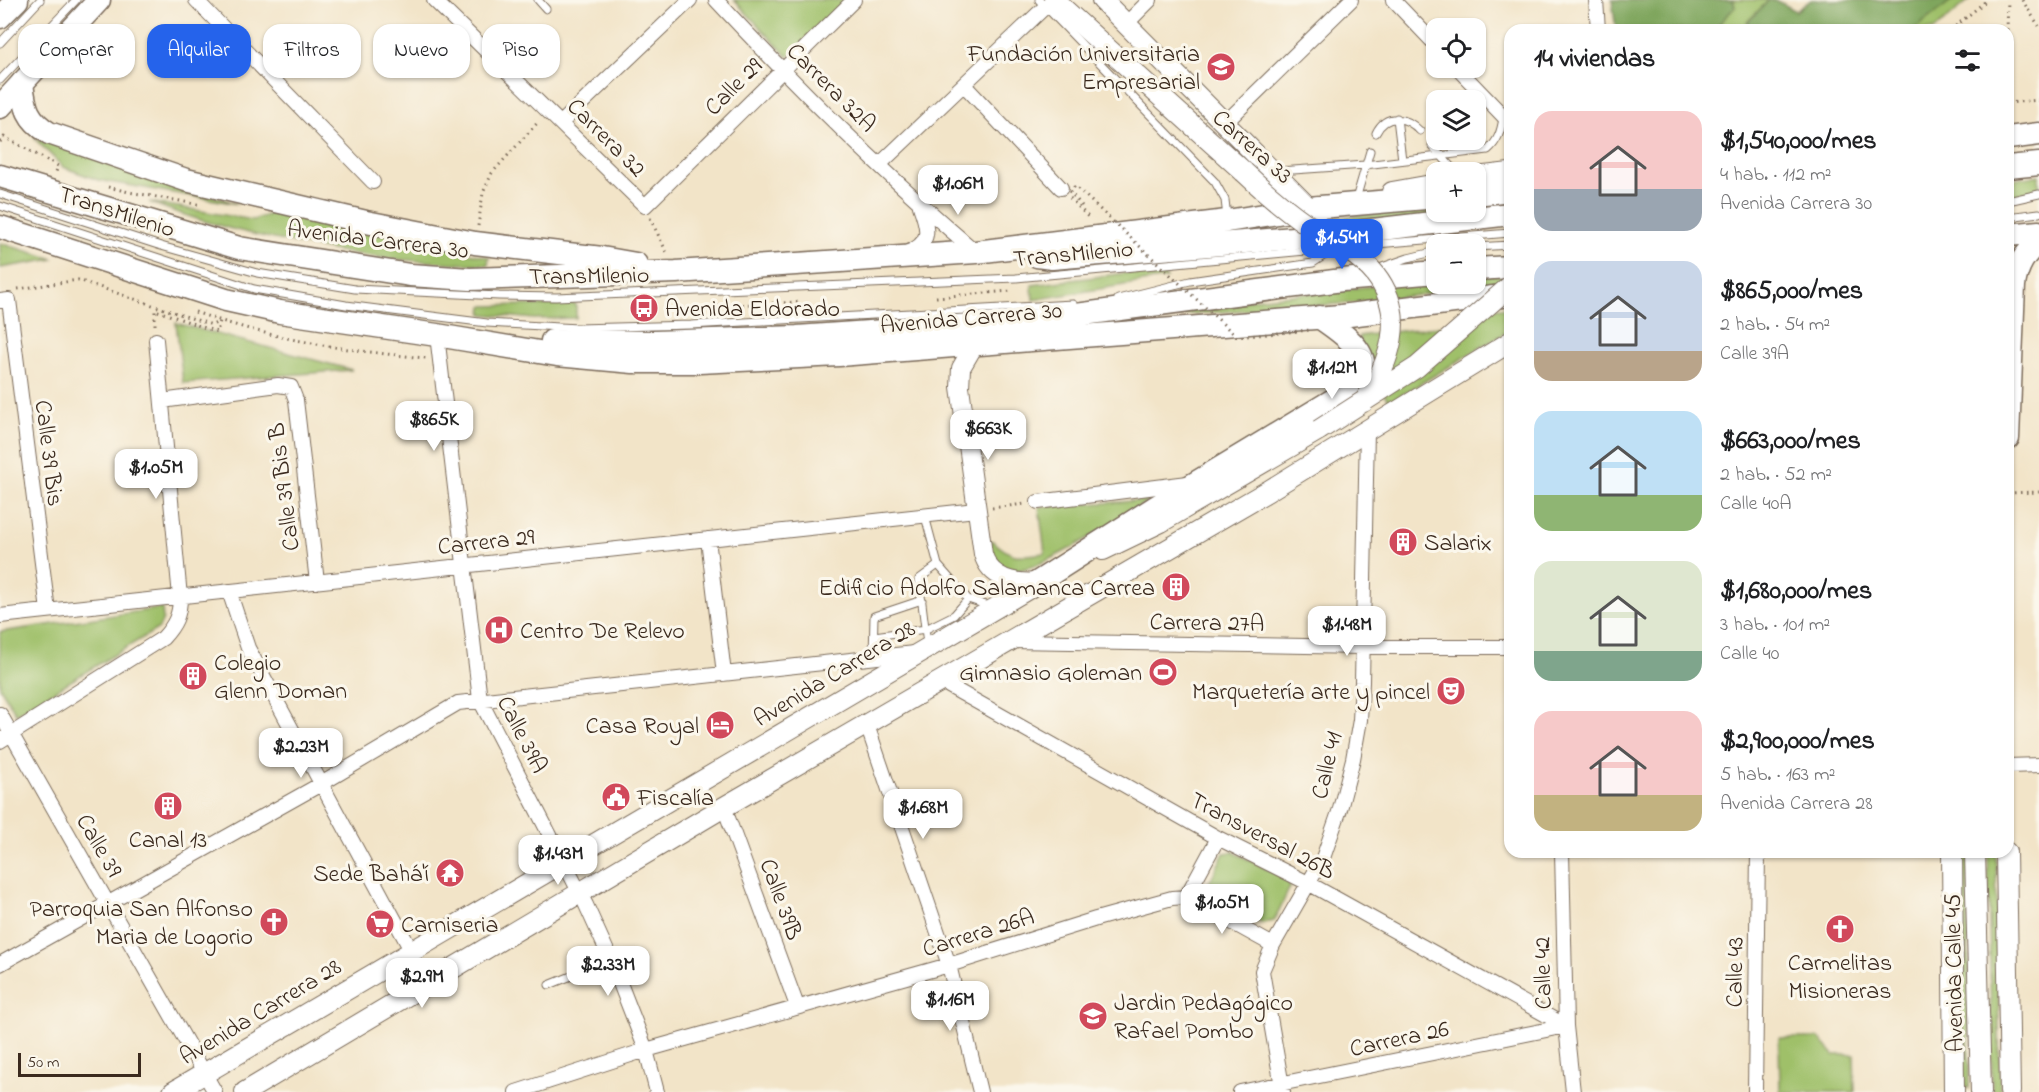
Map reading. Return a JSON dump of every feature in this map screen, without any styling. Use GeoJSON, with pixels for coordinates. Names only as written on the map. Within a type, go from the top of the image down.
{"type":"FeatureCollection","features":[{"type":"Feature","properties":{"kind":"main road"},"geometry":{"type":"LineString","coordinates":[[0,17],[17,0]]}},
{"type":"Feature","properties":{"kind":"main road"},"geometry":{"type":"LineString","coordinates":[[0,106],[11,81],[99,0]]}},
{"type":"Feature","properties":{"kind":"main road","name":"Carrera 33"},"geometry":{"type":"LineString","coordinates":[[1102,0],[1273,172],[1322,227]]}},
{"type":"Feature","properties":{"kind":"main road","name":"Carrera 33"},"geometry":{"type":"LineString","coordinates":[[1046,2],[1280,205],[1359,259],[1374,273],[1386,292],[1392,322],[1390,352],[1386,365],[1364,402]]}},
{"type":"Feature","properties":{"kind":"main road"},"geometry":{"type":"LineString","coordinates":[[11,81],[30,117],[49,133],[186,180],[366,222],[475,243],[602,258],[676,272]]}},
{"type":"Feature","properties":{"kind":"main road"},"geometry":{"type":"LineString","coordinates":[[2014,137],[2039,134]]}},
{"type":"Feature","properties":{"kind":"main road"},"geometry":{"type":"LineString","coordinates":[[2014,167],[2039,165]]}},
{"type":"Feature","properties":{"kind":"main road"},"geometry":{"type":"LineString","coordinates":[[2014,171],[2039,165]]}},
{"type":"Feature","properties":{"kind":"main road"},"geometry":{"type":"LineString","coordinates":[[1486,176],[1504,173]]}},
{"type":"Feature","properties":{"kind":"main road","name":"Avenida Carrera 30"},"geometry":{"type":"LineString","coordinates":[[0,176],[235,257],[470,279],[676,272],[976,252],[1106,236],[1322,227],[1504,213]]}},
{"type":"Feature","properties":{"kind":"main road","name":"Avenida Carrera 30"},"geometry":{"type":"LineString","coordinates":[[1322,227],[1356,199],[1426,186]]}},
{"type":"Feature","properties":{"kind":"main road"},"geometry":{"type":"LineString","coordinates":[[1486,193],[1504,191]]}},
{"type":"Feature","properties":{"kind":"main road","name":"Avenida Carrera 30"},"geometry":{"type":"LineString","coordinates":[[976,252],[1052,258],[1223,232],[1322,227],[1426,201]]}},
{"type":"Feature","properties":{"kind":"main road","name":"Avenida Carrera 30"},"geometry":{"type":"LineString","coordinates":[[0,227],[225,301],[279,312],[437,335],[558,356],[633,362],[699,362],[839,355],[1174,328],[1315,324],[1504,297]]}},
{"type":"Feature","properties":{"kind":"main road"},"geometry":{"type":"LineString","coordinates":[[2014,234],[2039,232]]}},
{"type":"Feature","properties":{"kind":"main road"},"geometry":{"type":"LineString","coordinates":[[2014,285],[2019,264],[2039,242]]}},
{"type":"Feature","properties":{"kind":"main road"},"geometry":{"type":"LineString","coordinates":[[1486,268],[1504,267]]}},
{"type":"Feature","properties":{"kind":"main road","name":"Avenida Carrera 30"},"geometry":{"type":"LineString","coordinates":[[437,335],[573,342],[797,338],[1030,321],[1342,280],[1426,273]]}},
{"type":"Feature","properties":{"kind":"main road","name":"Avenida Carrera 28"},"geometry":{"type":"LineString","coordinates":[[173,1092],[411,950],[564,863],[924,643],[994,608],[1038,582],[1161,522],[1319,430],[1417,367],[1504,291]]}},
{"type":"Feature","properties":{"kind":"main road"},"geometry":{"type":"LineString","coordinates":[[1030,321],[1174,328]]}},
{"type":"Feature","properties":{"kind":"main road"},"geometry":{"type":"LineString","coordinates":[[1038,582],[1359,382],[1364,366],[1358,346],[1339,330],[1315,324]]}},
{"type":"Feature","properties":{"kind":"main road"},"geometry":{"type":"LineString","coordinates":[[245,1092],[724,807],[1268,491],[1504,346]]}},
{"type":"Feature","properties":{"kind":"main road"},"geometry":{"type":"LineString","coordinates":[[1952,858],[1954,1092]]}},
{"type":"Feature","properties":{"kind":"main road","name":"Avenida Calle 45"},"geometry":{"type":"LineString","coordinates":[[1975,858],[1981,1092]]}},
{"type":"Feature","properties":{"kind":"main road"},"geometry":{"type":"LineString","coordinates":[[2006,858],[2010,1092]]}},
{"type":"Feature","properties":{"kind":"street"},"geometry":{"type":"LineString","coordinates":[[196,0],[374,182]]}},
{"type":"Feature","properties":{"kind":"street","name":"Carrera 32"},"geometry":{"type":"LineString","coordinates":[[434,0],[645,206]]}},
{"type":"Feature","properties":{"kind":"street"},"geometry":{"type":"LineString","coordinates":[[561,123],[690,0]]}},
{"type":"Feature","properties":{"kind":"street","name":"Carrera 32A"},"geometry":{"type":"LineString","coordinates":[[716,0],[782,70],[919,204],[976,252]]}},
{"type":"Feature","properties":{"kind":"street","name":"Calle 29"},"geometry":{"type":"LineString","coordinates":[[645,206],[854,0]]}},
{"type":"Feature","properties":{"kind":"street"},"geometry":{"type":"LineString","coordinates":[[1126,24],[1150,0]]}},
{"type":"Feature","properties":{"kind":"street"},"geometry":{"type":"LineString","coordinates":[[1224,124],[1351,0]]}},
{"type":"Feature","properties":{"kind":"street"},"geometry":{"type":"LineString","coordinates":[[1393,0],[1426,34]]}},
{"type":"Feature","properties":{"kind":"street"},"geometry":{"type":"LineString","coordinates":[[1596,0],[1598,24]]}},
{"type":"Feature","properties":{"kind":"street"},"geometry":{"type":"LineString","coordinates":[[879,165],[964,85],[1046,2]]}},
{"type":"Feature","properties":{"kind":"street"},"geometry":{"type":"LineString","coordinates":[[1467,78],[1504,116]]}},
{"type":"Feature","properties":{"kind":"street"},"geometry":{"type":"LineString","coordinates":[[964,85],[1061,188]]}},
{"type":"Feature","properties":{"kind":"street"},"geometry":{"type":"LineString","coordinates":[[893,257],[913,250],[927,236],[926,222],[919,204]]}},
{"type":"Feature","properties":{"kind":"street","name":"Calle 39 Bis"},"geometry":{"type":"LineString","coordinates":[[7,297],[48,611]]}},
{"type":"Feature","properties":{"kind":"street","name":"Calle 39A"},"geometry":{"type":"LineString","coordinates":[[437,335],[480,700],[580,894],[611,960],[646,1050],[657,1092]]}},
{"type":"Feature","properties":{"kind":"street"},"geometry":{"type":"LineString","coordinates":[[6,738],[163,638],[175,625],[180,612],[156,340]]}},
{"type":"Feature","properties":{"kind":"street"},"geometry":{"type":"LineString","coordinates":[[975,344],[959,376],[981,547],[988,566],[1005,579],[1016,582],[1038,582]]}},
{"type":"Feature","properties":{"kind":"street","name":"Calle 39 Bis B"},"geometry":{"type":"LineString","coordinates":[[162,401],[278,385],[291,387],[296,400],[317,582]]}},
{"type":"Feature","properties":{"kind":"street","name":"Calle 41"},"geometry":{"type":"LineString","coordinates":[[1282,1088],[1262,971],[1273,945],[1323,858],[1340,809],[1353,759],[1360,720],[1367,429]]}},
{"type":"Feature","properties":{"kind":"street"},"geometry":{"type":"LineString","coordinates":[[1038,502],[1196,482]]}},
{"type":"Feature","properties":{"kind":"street","name":"Carrera 29"},"geometry":{"type":"LineString","coordinates":[[0,616],[976,510]]}},
{"type":"Feature","properties":{"kind":"street"},"geometry":{"type":"LineString","coordinates":[[708,539],[724,674]]}},
{"type":"Feature","properties":{"kind":"street"},"geometry":{"type":"LineString","coordinates":[[229,591],[248,648],[411,950]]}},
{"type":"Feature","properties":{"kind":"street","name":"Carrera 27A"},"geometry":{"type":"LineString","coordinates":[[1011,641],[1504,647]]}},
{"type":"Feature","properties":{"kind":"street"},"geometry":{"type":"LineString","coordinates":[[0,964],[321,784],[458,703],[873,658],[924,643]]}},
{"type":"Feature","properties":{"kind":"street","name":"Transversal 26B"},"geometry":{"type":"LineString","coordinates":[[940,681],[1218,838],[1308,884],[1566,1026]]}},
{"type":"Feature","properties":{"kind":"street","name":"Calle 39"},"geometry":{"type":"LineString","coordinates":[[0,714],[6,738],[108,904],[215,1092]]}},
{"type":"Feature","properties":{"kind":"street"},"geometry":{"type":"LineString","coordinates":[[867,725],[950,965],[981,1092]]}},
{"type":"Feature","properties":{"kind":"street"},"geometry":{"type":"LineString","coordinates":[[2014,766],[2039,765]]}},
{"type":"Feature","properties":{"kind":"street","name":"Calle 39B"},"geometry":{"type":"LineString","coordinates":[[724,807],[797,1006]]}},
{"type":"Feature","properties":{"kind":"street"},"geometry":{"type":"LineString","coordinates":[[1218,838],[1186,897],[1273,945]]}},
{"type":"Feature","properties":{"kind":"street","name":"Calle 42"},"geometry":{"type":"LineString","coordinates":[[1562,858],[1566,1026],[1573,1092]]}},
{"type":"Feature","properties":{"kind":"street","name":"Calle 43"},"geometry":{"type":"LineString","coordinates":[[1755,1092],[1758,858]]}},
{"type":"Feature","properties":{"kind":"street","name":"Carrera 26A"},"geometry":{"type":"LineString","coordinates":[[516,1092],[646,1050],[797,1006],[950,965],[1096,919],[1172,898],[1186,897]]}},
{"type":"Feature","properties":{"kind":"street","name":"Carrera 26"},"geometry":{"type":"LineString","coordinates":[[1240,1092],[1282,1088],[1566,1026]]}},
{"type":"Feature","properties":{"kind":"lane"},"geometry":{"type":"LineString","coordinates":[[0,43],[40,0]]}},
{"type":"Feature","properties":{"kind":"lane"},"geometry":{"type":"LineString","coordinates":[[11,81],[75,0]]}},
{"type":"Feature","properties":{"kind":"lane"},"geometry":{"type":"LineString","coordinates":[[538,0],[546,9]]}},
{"type":"Feature","properties":{"kind":"lane"},"geometry":{"type":"LineString","coordinates":[[1046,2],[1215,182],[1225,200],[1223,232]]}},
{"type":"Feature","properties":{"kind":"lane"},"geometry":{"type":"LineString","coordinates":[[1376,133],[1380,125],[1397,118],[1406,119],[1420,131]]}},
{"type":"Feature","properties":{"kind":"lane"},"geometry":{"type":"LineString","coordinates":[[1397,118],[1402,160]]}},
{"type":"Feature","properties":{"kind":"lane"},"geometry":{"type":"LineString","coordinates":[[1273,172],[1365,165],[1488,150],[1496,143],[1504,125]]}},
{"type":"Feature","properties":{"kind":"lane"},"geometry":{"type":"LineString","coordinates":[[1435,150],[1446,162]]}},
{"type":"Feature","properties":{"kind":"lane"},"geometry":{"type":"LineString","coordinates":[[1356,199],[1370,151]]}},
{"type":"Feature","properties":{"kind":"lane","name":"TransMilenio"},"geometry":{"type":"LineString","coordinates":[[0,194],[235,257],[257,273],[356,289],[499,296],[556,297],[1016,278],[1191,262],[1322,227],[1386,242],[1504,233]]}},
{"type":"Feature","properties":{"kind":"lane"},"geometry":{"type":"LineString","coordinates":[[2014,200],[2039,194]]}},
{"type":"Feature","properties":{"kind":"lane","name":"TransMilenio"},"geometry":{"type":"LineString","coordinates":[[0,206],[225,301],[254,289],[346,305],[487,323],[544,327],[691,325],[1084,303]]}},
{"type":"Feature","properties":{"kind":"lane"},"geometry":{"type":"LineString","coordinates":[[2014,216],[2039,213]]}},
{"type":"Feature","properties":{"kind":"lane","name":"TransMilenio"},"geometry":{"type":"LineString","coordinates":[[1322,227],[1321,259],[1314,263],[1190,281],[1107,302],[1377,268],[1426,254]]}},
{"type":"Feature","properties":{"kind":"lane","name":"TransMilenio"},"geometry":{"type":"LineString","coordinates":[[1191,262],[1208,254],[1223,232]]}},
{"type":"Feature","properties":{"kind":"lane"},"geometry":{"type":"LineString","coordinates":[[1486,247],[1504,246]]}},
{"type":"Feature","properties":{"kind":"lane"},"geometry":{"type":"LineString","coordinates":[[925,516],[938,565],[968,598],[994,608]]}},
{"type":"Feature","properties":{"kind":"lane"},"geometry":{"type":"LineString","coordinates":[[924,643],[919,579],[938,565]]}},
{"type":"Feature","properties":{"kind":"lane"},"geometry":{"type":"LineString","coordinates":[[924,643],[954,615],[968,598]]}},
{"type":"Feature","properties":{"kind":"lane"},"geometry":{"type":"LineString","coordinates":[[873,658],[874,616],[922,600]]}},
{"type":"Feature","properties":{"kind":"lane"},"geometry":{"type":"LineString","coordinates":[[873,636],[924,643]]}},
{"type":"Feature","properties":{"kind":"lane"},"geometry":{"type":"LineString","coordinates":[[549,985],[611,960]]}},
{"type":"Feature","properties":{"kind":"path"},"geometry":{"type":"LineString","coordinates":[[1958,24],[1987,0]]}},
{"type":"Feature","properties":{"kind":"path"},"geometry":{"type":"LineString","coordinates":[[2007,24],[2008,0]]}},
{"type":"Feature","properties":{"kind":"path"},"geometry":{"type":"LineString","coordinates":[[2022,0],[2039,26]]}},
{"type":"Feature","properties":{"kind":"path"},"geometry":{"type":"LineString","coordinates":[[2014,102],[2039,100]]}},
{"type":"Feature","properties":{"kind":"path"},"geometry":{"type":"LineString","coordinates":[[475,243],[483,193],[492,173],[549,111]]}},
{"type":"Feature","properties":{"kind":"path"},"geometry":{"type":"LineString","coordinates":[[0,142],[4,137],[58,166],[56,172]]}},
{"type":"Feature","properties":{"kind":"path"},"geometry":{"type":"LineString","coordinates":[[98,184],[206,206]]}},
{"type":"Feature","properties":{"kind":"path"},"geometry":{"type":"LineString","coordinates":[[1106,236],[1070,192],[1075,186],[1237,337],[1315,324]]}},
{"type":"Feature","properties":{"kind":"path"},"geometry":{"type":"LineString","coordinates":[[1061,188],[1081,207]]}},
{"type":"Feature","properties":{"kind":"path"},"geometry":{"type":"LineString","coordinates":[[645,206],[676,272]]}},
{"type":"Feature","properties":{"kind":"path"},"geometry":{"type":"LineString","coordinates":[[7,297],[78,280],[212,325],[225,301]]}},
{"type":"Feature","properties":{"kind":"path"},"geometry":{"type":"LineString","coordinates":[[936,297],[1011,291]]}},
{"type":"Feature","properties":{"kind":"path"},"geometry":{"type":"LineString","coordinates":[[156,340],[155,310],[217,332],[225,301]]}},
{"type":"Feature","properties":{"kind":"path"},"geometry":{"type":"LineString","coordinates":[[225,301],[262,334],[316,345],[440,359]]}},
{"type":"Feature","properties":{"kind":"path"},"geometry":{"type":"LineString","coordinates":[[712,306],[799,302]]}},
{"type":"Feature","properties":{"kind":"path"},"geometry":{"type":"LineString","coordinates":[[2014,493],[2039,492]]}},
{"type":"Feature","properties":{"kind":"path"},"geometry":{"type":"LineString","coordinates":[[976,510],[1038,502]]}},
{"type":"Feature","properties":{"kind":"green space"},"geometry":{"type":"Polygon","coordinates":[[[734,0],[847,0],[788,57],[734,0]]]}},
{"type":"Feature","properties":{"kind":"green space"},"geometry":{"type":"Polygon","coordinates":[[[1612,0],[1733,0],[1735,7],[1719,24],[1615,24],[1612,0]]]}},
{"type":"Feature","properties":{"kind":"green space"},"geometry":{"type":"Polygon","coordinates":[[[1733,0],[1769,0],[1747,22],[1749,24],[1719,24],[1735,7],[1733,0]]]}},
{"type":"Feature","properties":{"kind":"green space"},"geometry":{"type":"Polygon","coordinates":[[[1769,0],[1776,0],[1796,11],[1811,0],[1952,0],[1921,24],[1747,23],[1769,0]]]}},
{"type":"Feature","properties":{"kind":"green space"},"geometry":{"type":"Polygon","coordinates":[[[1952,0],[1969,0],[1941,24],[1921,24],[1952,0]]]}},
{"type":"Feature","properties":{"kind":"green space"},"geometry":{"type":"Polygon","coordinates":[[[34,138],[238,204],[98,180],[63,167],[34,138]]]}},
{"type":"Feature","properties":{"kind":"green space"},"geometry":{"type":"Polygon","coordinates":[[[2039,175],[2039,190],[2014,195],[2014,180],[2039,175]]]}},
{"type":"Feature","properties":{"kind":"green space"},"geometry":{"type":"Polygon","coordinates":[[[149,202],[253,220],[276,212],[489,257],[488,265],[385,258],[314,247],[203,221],[149,202]]]}},
{"type":"Feature","properties":{"kind":"green space"},"geometry":{"type":"Polygon","coordinates":[[[1504,202],[1504,208],[1486,211],[1486,203],[1504,202]]]}},
{"type":"Feature","properties":{"kind":"green space"},"geometry":{"type":"Polygon","coordinates":[[[1426,209],[1426,218],[1334,231],[1330,218],[1426,209]]]}},
{"type":"Feature","properties":{"kind":"green space"},"geometry":{"type":"Polygon","coordinates":[[[0,243],[54,259],[0,268],[0,243]]]}},
{"type":"Feature","properties":{"kind":"green space"},"geometry":{"type":"Polygon","coordinates":[[[1158,269],[1167,278],[1033,300],[1032,285],[1158,269]]]}},
{"type":"Feature","properties":{"kind":"green space"},"geometry":{"type":"Polygon","coordinates":[[[1504,274],[1504,285],[1486,287],[1486,275],[1504,274]]]}},
{"type":"Feature","properties":{"kind":"green space"},"geometry":{"type":"Polygon","coordinates":[[[1426,280],[1427,294],[1353,303],[1176,315],[1174,308],[1426,280]]]}},
{"type":"Feature","properties":{"kind":"green space"},"geometry":{"type":"Polygon","coordinates":[[[576,304],[576,318],[534,319],[482,314],[483,306],[576,304]]]}},
{"type":"Feature","properties":{"kind":"green space"},"geometry":{"type":"Polygon","coordinates":[[[1504,308],[1504,334],[1390,402],[1371,377],[1359,336],[1451,325],[1465,312],[1504,308]]]}},
{"type":"Feature","properties":{"kind":"green space"},"geometry":{"type":"Polygon","coordinates":[[[176,323],[352,370],[183,383],[176,323]]]}},
{"type":"Feature","properties":{"kind":"green space"},"geometry":{"type":"Polygon","coordinates":[[[1150,500],[1079,544],[1020,570],[1007,570],[999,566],[988,551],[985,542],[993,541],[1006,551],[1017,555],[1045,553],[1039,507],[1150,500]]]}},
{"type":"Feature","properties":{"kind":"green space"},"geometry":{"type":"Polygon","coordinates":[[[162,608],[163,619],[159,628],[16,714],[0,687],[0,632],[162,608]]]}},
{"type":"Feature","properties":{"kind":"green space"},"geometry":{"type":"Polygon","coordinates":[[[1233,852],[1287,879],[1290,887],[1274,921],[1262,923],[1210,895],[1207,887],[1224,853],[1233,852]]]}},
{"type":"Feature","properties":{"kind":"green space"},"geometry":{"type":"Polygon","coordinates":[[[1957,858],[1968,858],[1969,1088],[1958,1088],[1957,858]]]}},
{"type":"Feature","properties":{"kind":"green space"},"geometry":{"type":"Polygon","coordinates":[[[1988,858],[1996,858],[2000,1092],[1992,1092],[1988,858]]]}},
{"type":"Feature","properties":{"kind":"green space"},"geometry":{"type":"Polygon","coordinates":[[[1779,1038],[1819,1038],[1834,1055],[1854,1055],[1855,1092],[1780,1092],[1779,1038]]]}},
{"type":"Feature","properties":{"kind":"place","name":"Fundación Universitaria Empresarial"},"geometry":{"type":"Point","coordinates":[1221,67]}},
{"type":"Feature","properties":{"kind":"place","name":"Avenida Eldorado"},"geometry":{"type":"Point","coordinates":[644,308]}},
{"type":"Feature","properties":{"kind":"place","name":"Salarix"},"geometry":{"type":"Point","coordinates":[1403,542]}},
{"type":"Feature","properties":{"kind":"place","name":"Edificio Adolfo Salamanca Carrea"},"geometry":{"type":"Point","coordinates":[1176,587]}},
{"type":"Feature","properties":{"kind":"place","name":"Centro De Relevo"},"geometry":{"type":"Point","coordinates":[499,630]}},
{"type":"Feature","properties":{"kind":"place","name":"Gimnasio Goleman"},"geometry":{"type":"Point","coordinates":[1163,672]}},
{"type":"Feature","properties":{"kind":"place","name":"Colegio Glenn Doman"},"geometry":{"type":"Point","coordinates":[193,676]}},
{"type":"Feature","properties":{"kind":"place","name":"Marquetería arte y pincel"},"geometry":{"type":"Point","coordinates":[1451,691]}},
{"type":"Feature","properties":{"kind":"place","name":"Casa Royal"},"geometry":{"type":"Point","coordinates":[720,725]}},
{"type":"Feature","properties":{"kind":"place","name":"Fiscalía"},"geometry":{"type":"Point","coordinates":[616,797]}},
{"type":"Feature","properties":{"kind":"place","name":"Canal 13"},"geometry":{"type":"Point","coordinates":[168,806]}},
{"type":"Feature","properties":{"kind":"place","name":"Sede Bahá'í"},"geometry":{"type":"Point","coordinates":[450,873]}},
{"type":"Feature","properties":{"kind":"place","name":"Parroquia San Alfonso Maria de Logorio"},"geometry":{"type":"Point","coordinates":[274,922]}},
{"type":"Feature","properties":{"kind":"place","name":"Carniseria"},"geometry":{"type":"Point","coordinates":[380,924]}},
{"type":"Feature","properties":{"kind":"place","name":"Carmelitas Misioneras"},"geometry":{"type":"Point","coordinates":[1840,929]}},
{"type":"Feature","properties":{"kind":"place","name":"Jardin Pedagógico Rafael Pombo"},"geometry":{"type":"Point","coordinates":[1093,1016]}}]}
